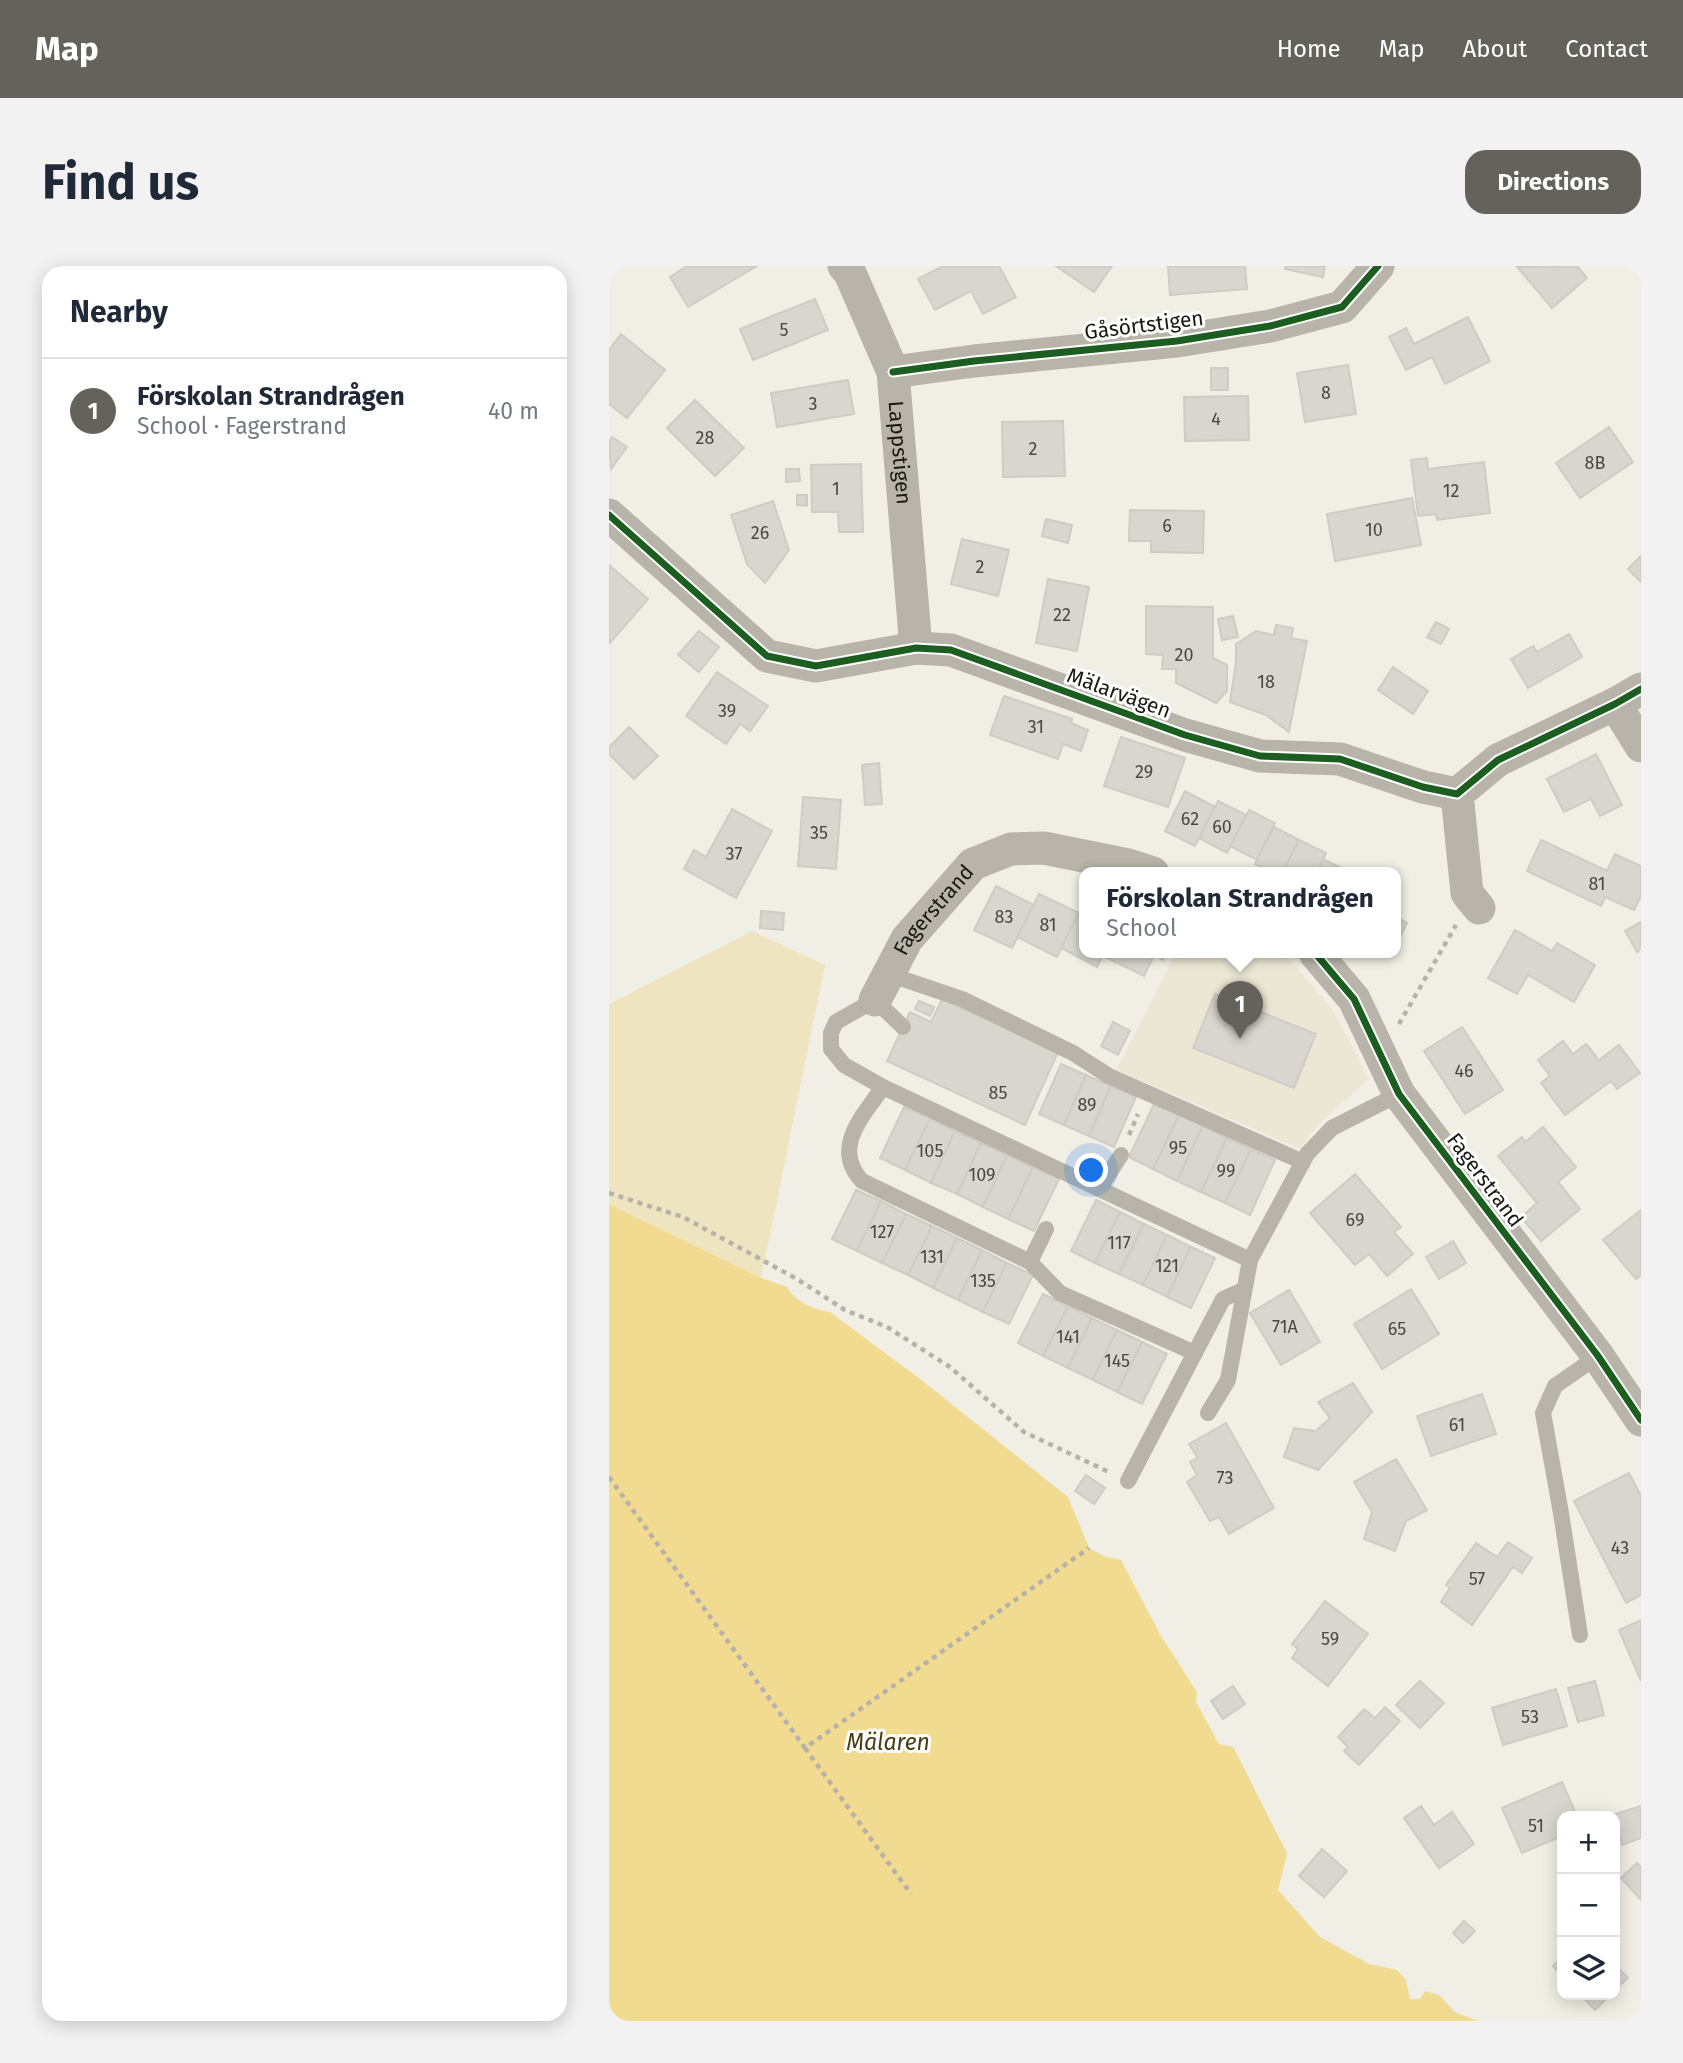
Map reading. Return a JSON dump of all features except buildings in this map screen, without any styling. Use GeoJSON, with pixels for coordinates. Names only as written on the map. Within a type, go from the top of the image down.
{"type":"FeatureCollection","features":[{"type":"Feature","properties":{"kind":"street","name":"Lappstigen"},"geometry":{"type":"LineString","coordinates":[[844,266],[850,273],[893,372],[916,648]]}},
{"type":"Feature","properties":{"kind":"street","name":"Gåsörtstigen"},"geometry":{"type":"LineString","coordinates":[[893,372],[974,361],[1177,341],[1270,326],[1342,307],[1378,266]]}},
{"type":"Feature","properties":{"kind":"street","name":"Mälarvägen"},"geometry":{"type":"LineString","coordinates":[[609,515],[767,656],[816,666],[916,648],[951,650],[1185,735],[1260,756],[1340,759],[1457,794]]}},
{"type":"Feature","properties":{"kind":"street"},"geometry":{"type":"LineString","coordinates":[[1467,917],[1457,794],[1498,760],[1628,696],[1641,746]]}},
{"type":"Feature","properties":{"kind":"street","name":"Fagerstrand"},"geometry":{"type":"LineString","coordinates":[[882,987],[907,939],[973,864],[1011,849],[1044,848],[1134,867]]}},
{"type":"Feature","properties":{"kind":"street","name":"Fagerstrand"},"geometry":{"type":"LineString","coordinates":[[1319,958],[1354,999],[1399,1094],[1598,1356],[1641,1420]]}},
{"type":"Feature","properties":{"kind":"lane"},"geometry":{"type":"LineString","coordinates":[[903,1027],[882,987],[836,1022],[831,1033],[831,1049],[843,1065],[883,1087],[1250,1259]]}},
{"type":"Feature","properties":{"kind":"lane","name":"Fagerstrand"},"geometry":{"type":"LineString","coordinates":[[882,987],[962,999],[1073,1053],[1109,1076],[1303,1162]]}},
{"type":"Feature","properties":{"kind":"lane"},"geometry":{"type":"LineString","coordinates":[[883,1087],[852,1133],[847,1154],[852,1171],[862,1181],[1030,1262],[1061,1293],[1195,1353]]}},
{"type":"Feature","properties":{"kind":"lane"},"geometry":{"type":"LineString","coordinates":[[1208,1413],[1228,1380],[1250,1259],[1307,1153],[1332,1128],[1399,1094]]}},
{"type":"Feature","properties":{"kind":"lane"},"geometry":{"type":"LineString","coordinates":[[1099,1189],[1121,1155]]}},
{"type":"Feature","properties":{"kind":"lane"},"geometry":{"type":"LineString","coordinates":[[1030,1262],[1046,1229]]}},
{"type":"Feature","properties":{"kind":"lane"},"geometry":{"type":"LineString","coordinates":[[1128,1480],[1223,1299],[1244,1290]]}},
{"type":"Feature","properties":{"kind":"lane"},"geometry":{"type":"LineString","coordinates":[[1580,1635],[1543,1413],[1555,1386],[1598,1356]]}},
{"type":"Feature","properties":{"kind":"path"},"geometry":{"type":"LineString","coordinates":[[1398,1027],[1467,917]]}},
{"type":"Feature","properties":{"kind":"path"},"geometry":{"type":"LineString","coordinates":[[1121,1155],[1147,1094]]}},
{"type":"Feature","properties":{"kind":"path"},"geometry":{"type":"LineString","coordinates":[[609,1193],[683,1217],[797,1279],[845,1310],[887,1327],[950,1367],[1024,1432],[1128,1480]]}},
{"type":"Feature","properties":{"kind":"path"},"geometry":{"type":"LineString","coordinates":[[609,1477],[911,1894]]}},
{"type":"Feature","properties":{"kind":"path"},"geometry":{"type":"LineString","coordinates":[[805,1748],[1089,1548]]}},
{"type":"Feature","properties":{"kind":"shaded area"},"geometry":{"type":"Polygon","coordinates":[[[752,931],[825,965],[761,1278],[609,1204],[609,1004],[752,931]]]}},
{"type":"Feature","properties":{"kind":"shaded area"},"geometry":{"type":"Polygon","coordinates":[[[1173,958],[1287,958],[1332,1008],[1369,1079],[1320,1123],[1300,1149],[1116,1070],[1173,958]]]}},
{"type":"Feature","properties":{"kind":"water","name":"Mälaren"},"geometry":{"type":"Polygon","coordinates":[[[609,1204],[761,1278],[787,1287],[805,1304],[830,1312],[924,1382],[1068,1497],[1089,1548],[1104,1556],[1121,1560],[1161,1636],[1197,1692],[1196,1702],[1219,1744],[1233,1747],[1287,1853],[1278,1890],[1320,1937],[1369,1964],[1397,1970],[1406,1980],[1410,1999],[1420,1999],[1425,1991],[1439,1995],[1455,2012],[1478,2021],[609,2021],[609,1204]]]}},
{"type":"Feature","properties":{"kind":"cycle path"},"geometry":{"type":"LineString","coordinates":[[893,372],[974,361],[1177,341],[1270,326],[1342,307],[1378,266]]}},
{"type":"Feature","properties":{"kind":"cycle path"},"geometry":{"type":"LineString","coordinates":[[609,515],[767,656],[816,666],[916,648],[951,650],[1185,735],[1260,756],[1340,759],[1423,787],[1457,794],[1498,760],[1641,689]]}},
{"type":"Feature","properties":{"kind":"cycle path"},"geometry":{"type":"LineString","coordinates":[[1319,958],[1354,999],[1399,1094],[1598,1356],[1641,1420]]}},
{"type":"Feature","properties":{"kind":"place","name":"Förskolan Strandrågen"},"geometry":{"type":"Point","coordinates":[1240,1039]}}]}
